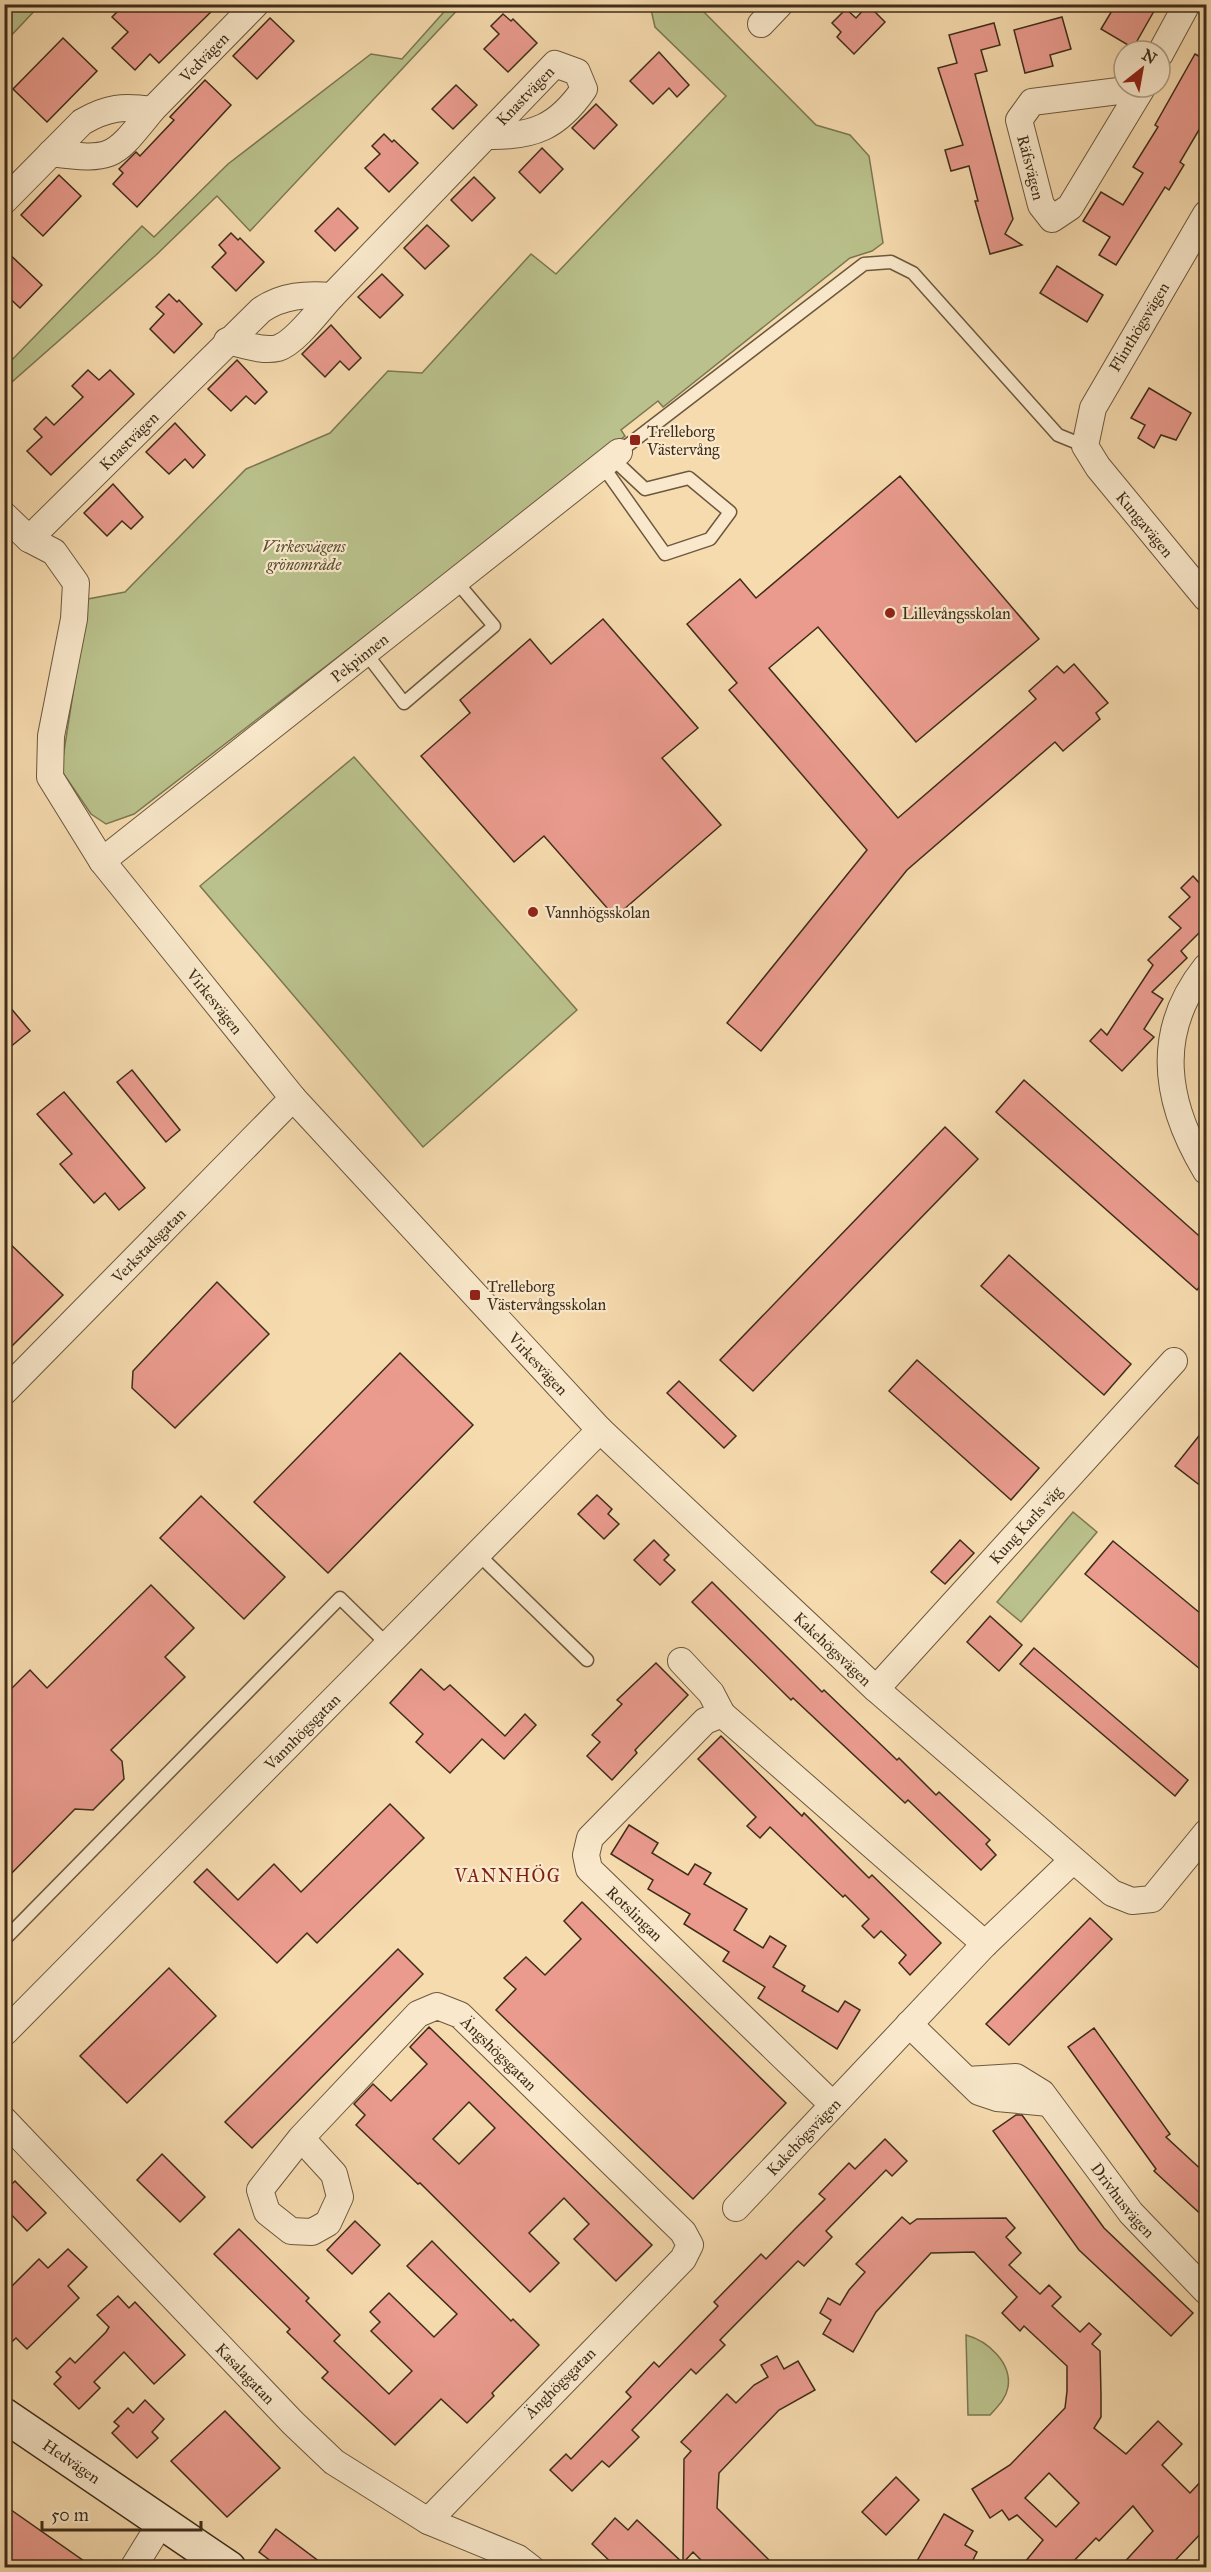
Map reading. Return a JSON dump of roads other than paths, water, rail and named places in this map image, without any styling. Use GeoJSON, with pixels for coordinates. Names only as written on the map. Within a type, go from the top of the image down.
{"type":"FeatureCollection","features":[{"type":"Feature","properties":{"kind":"main road","name":"Hedvägen"},"geometry":{"type":"LineString","coordinates":[[4,2415],[229,2568]]}},
{"type":"Feature","properties":{"kind":"street","name":"Vedvägen"},"geometry":{"type":"LineString","coordinates":[[51,153],[82,157],[109,155],[121,148],[152,110],[256,4]]}},
{"type":"Feature","properties":{"kind":"street"},"geometry":{"type":"LineString","coordinates":[[761,24],[780,4]]}},
{"type":"Feature","properties":{"kind":"street"},"geometry":{"type":"LineString","coordinates":[[1168,39],[1187,4]]}},
{"type":"Feature","properties":{"kind":"street","name":"Räfsvägen"},"geometry":{"type":"LineString","coordinates":[[1142,87],[1070,207],[1052,219],[1041,206],[1020,120],[1032,102],[1142,87]]}},
{"type":"Feature","properties":{"kind":"street"},"geometry":{"type":"LineString","coordinates":[[4,201],[82,122],[97,114],[122,106],[152,110]]}},
{"type":"Feature","properties":{"kind":"street","name":"Knastvägen"},"geometry":{"type":"LineString","coordinates":[[227,341],[260,349],[279,348],[295,337],[488,136]]}},
{"type":"Feature","properties":{"kind":"street","name":"Flinthögsvägen"},"geometry":{"type":"LineString","coordinates":[[1085,446],[1093,408],[1206,214]]}},
{"type":"Feature","properties":{"kind":"street","name":"Knastvägen"},"geometry":{"type":"LineString","coordinates":[[29,539],[227,341],[276,299],[310,295],[332,296]]}},
{"type":"Feature","properties":{"kind":"street","name":"Kungavägen"},"geometry":{"type":"LineString","coordinates":[[1085,446],[1098,467],[1206,598]]}},
{"type":"Feature","properties":{"kind":"street","name":"Pekpinnen"},"geometry":{"type":"LineString","coordinates":[[102,861],[611,458]]}},
{"type":"Feature","properties":{"kind":"street","name":"Virkesvägen"},"geometry":{"type":"LineString","coordinates":[[4,515],[29,539],[54,552],[76,583],[74,619],[51,736],[50,777],[102,861],[293,1098],[600,1430]]}},
{"type":"Feature","properties":{"kind":"street"},"geometry":{"type":"LineString","coordinates":[[1206,967],[1176,1019],[1170,1059],[1174,1104],[1187,1139],[1206,1171]]}},
{"type":"Feature","properties":{"kind":"street","name":"Verkstadsgatan"},"geometry":{"type":"LineString","coordinates":[[4,1392],[293,1098]]}},
{"type":"Feature","properties":{"kind":"street","name":"Kung Karls väg"},"geometry":{"type":"LineString","coordinates":[[876,1689],[1174,1361]]}},
{"type":"Feature","properties":{"kind":"street","name":"Vannhögsgatan"},"geometry":{"type":"LineString","coordinates":[[4,2033],[600,1430]]}},
{"type":"Feature","properties":{"kind":"street","name":"Kakehögsvägen"},"geometry":{"type":"LineString","coordinates":[[600,1430],[876,1689],[1112,1893],[1132,1901],[1152,1899],[1206,1833]]}},
{"type":"Feature","properties":{"kind":"street"},"geometry":{"type":"LineString","coordinates":[[681,1661],[711,1693],[722,1714],[985,1944]]}},
{"type":"Feature","properties":{"kind":"street","name":"Rotslingan"},"geometry":{"type":"LineString","coordinates":[[722,1714],[705,1721],[590,1838],[586,1855],[590,1869],[833,2105]]}},
{"type":"Feature","properties":{"kind":"street","name":"Kakehögsvägen"},"geometry":{"type":"LineString","coordinates":[[736,2208],[985,1944],[1073,1860]]}},
{"type":"Feature","properties":{"kind":"street","name":"Ängshögsgatan"},"geometry":{"type":"LineString","coordinates":[[301,2138],[418,2014],[437,2006],[460,2015],[683,2232],[690,2245]]}},
{"type":"Feature","properties":{"kind":"street","name":"Drivhusvägen"},"geometry":{"type":"LineString","coordinates":[[909,2025],[967,2080],[1016,2078],[1042,2093],[1131,2213],[1206,2291]]}},
{"type":"Feature","properties":{"kind":"street","name":"Kasalagatan"},"geometry":{"type":"LineString","coordinates":[[4,2120],[292,2423],[334,2462],[428,2521],[518,2558],[531,2568]]}},
{"type":"Feature","properties":{"kind":"street","name":"Änghögsgatan"},"geometry":{"type":"LineString","coordinates":[[428,2521],[683,2259],[690,2245]]}},
{"type":"Feature","properties":{"kind":"street"},"geometry":{"type":"LineString","coordinates":[[133,2568],[162,2521]]}},
{"type":"Feature","properties":{"kind":"lane"},"geometry":{"type":"LineString","coordinates":[[611,458],[864,264],[891,262],[913,273],[1058,435],[1085,446]]}},
{"type":"Feature","properties":{"kind":"lane"},"geometry":{"type":"LineString","coordinates":[[611,458],[645,489],[689,478],[730,513],[710,539],[664,554],[611,458]]}},
{"type":"Feature","properties":{"kind":"lane"},"geometry":{"type":"LineString","coordinates":[[365,652],[404,704],[494,626],[456,581]]}},
{"type":"Feature","properties":{"kind":"lane"},"geometry":{"type":"LineString","coordinates":[[477,1552],[587,1660]]}},
{"type":"Feature","properties":{"kind":"lane"},"geometry":{"type":"LineString","coordinates":[[4,1940],[340,1598],[387,1644]]}},
{"type":"Feature","properties":{"kind":"place","name":"Trelleborg Västervång"},"geometry":{"type":"Point","coordinates":[635,440]}},
{"type":"Feature","properties":{"kind":"place","name":"Lillevångsskolan"},"geometry":{"type":"Point","coordinates":[890,613]}},
{"type":"Feature","properties":{"kind":"place","name":"Vannhögsskolan"},"geometry":{"type":"Point","coordinates":[533,912]}},
{"type":"Feature","properties":{"kind":"place","name":"Trelleborg Västervångsskolan"},"geometry":{"type":"Point","coordinates":[475,1295]}},
{"type":"Feature","properties":{"kind":"district","name":"VANNHÖG"},"geometry":{"type":"Point","coordinates":[508,1876]}},
{"type":"Feature","properties":{"kind":"park label","name":"Virkesvägens grönområde"},"geometry":{"type":"Point","coordinates":[304,555]}}]}
